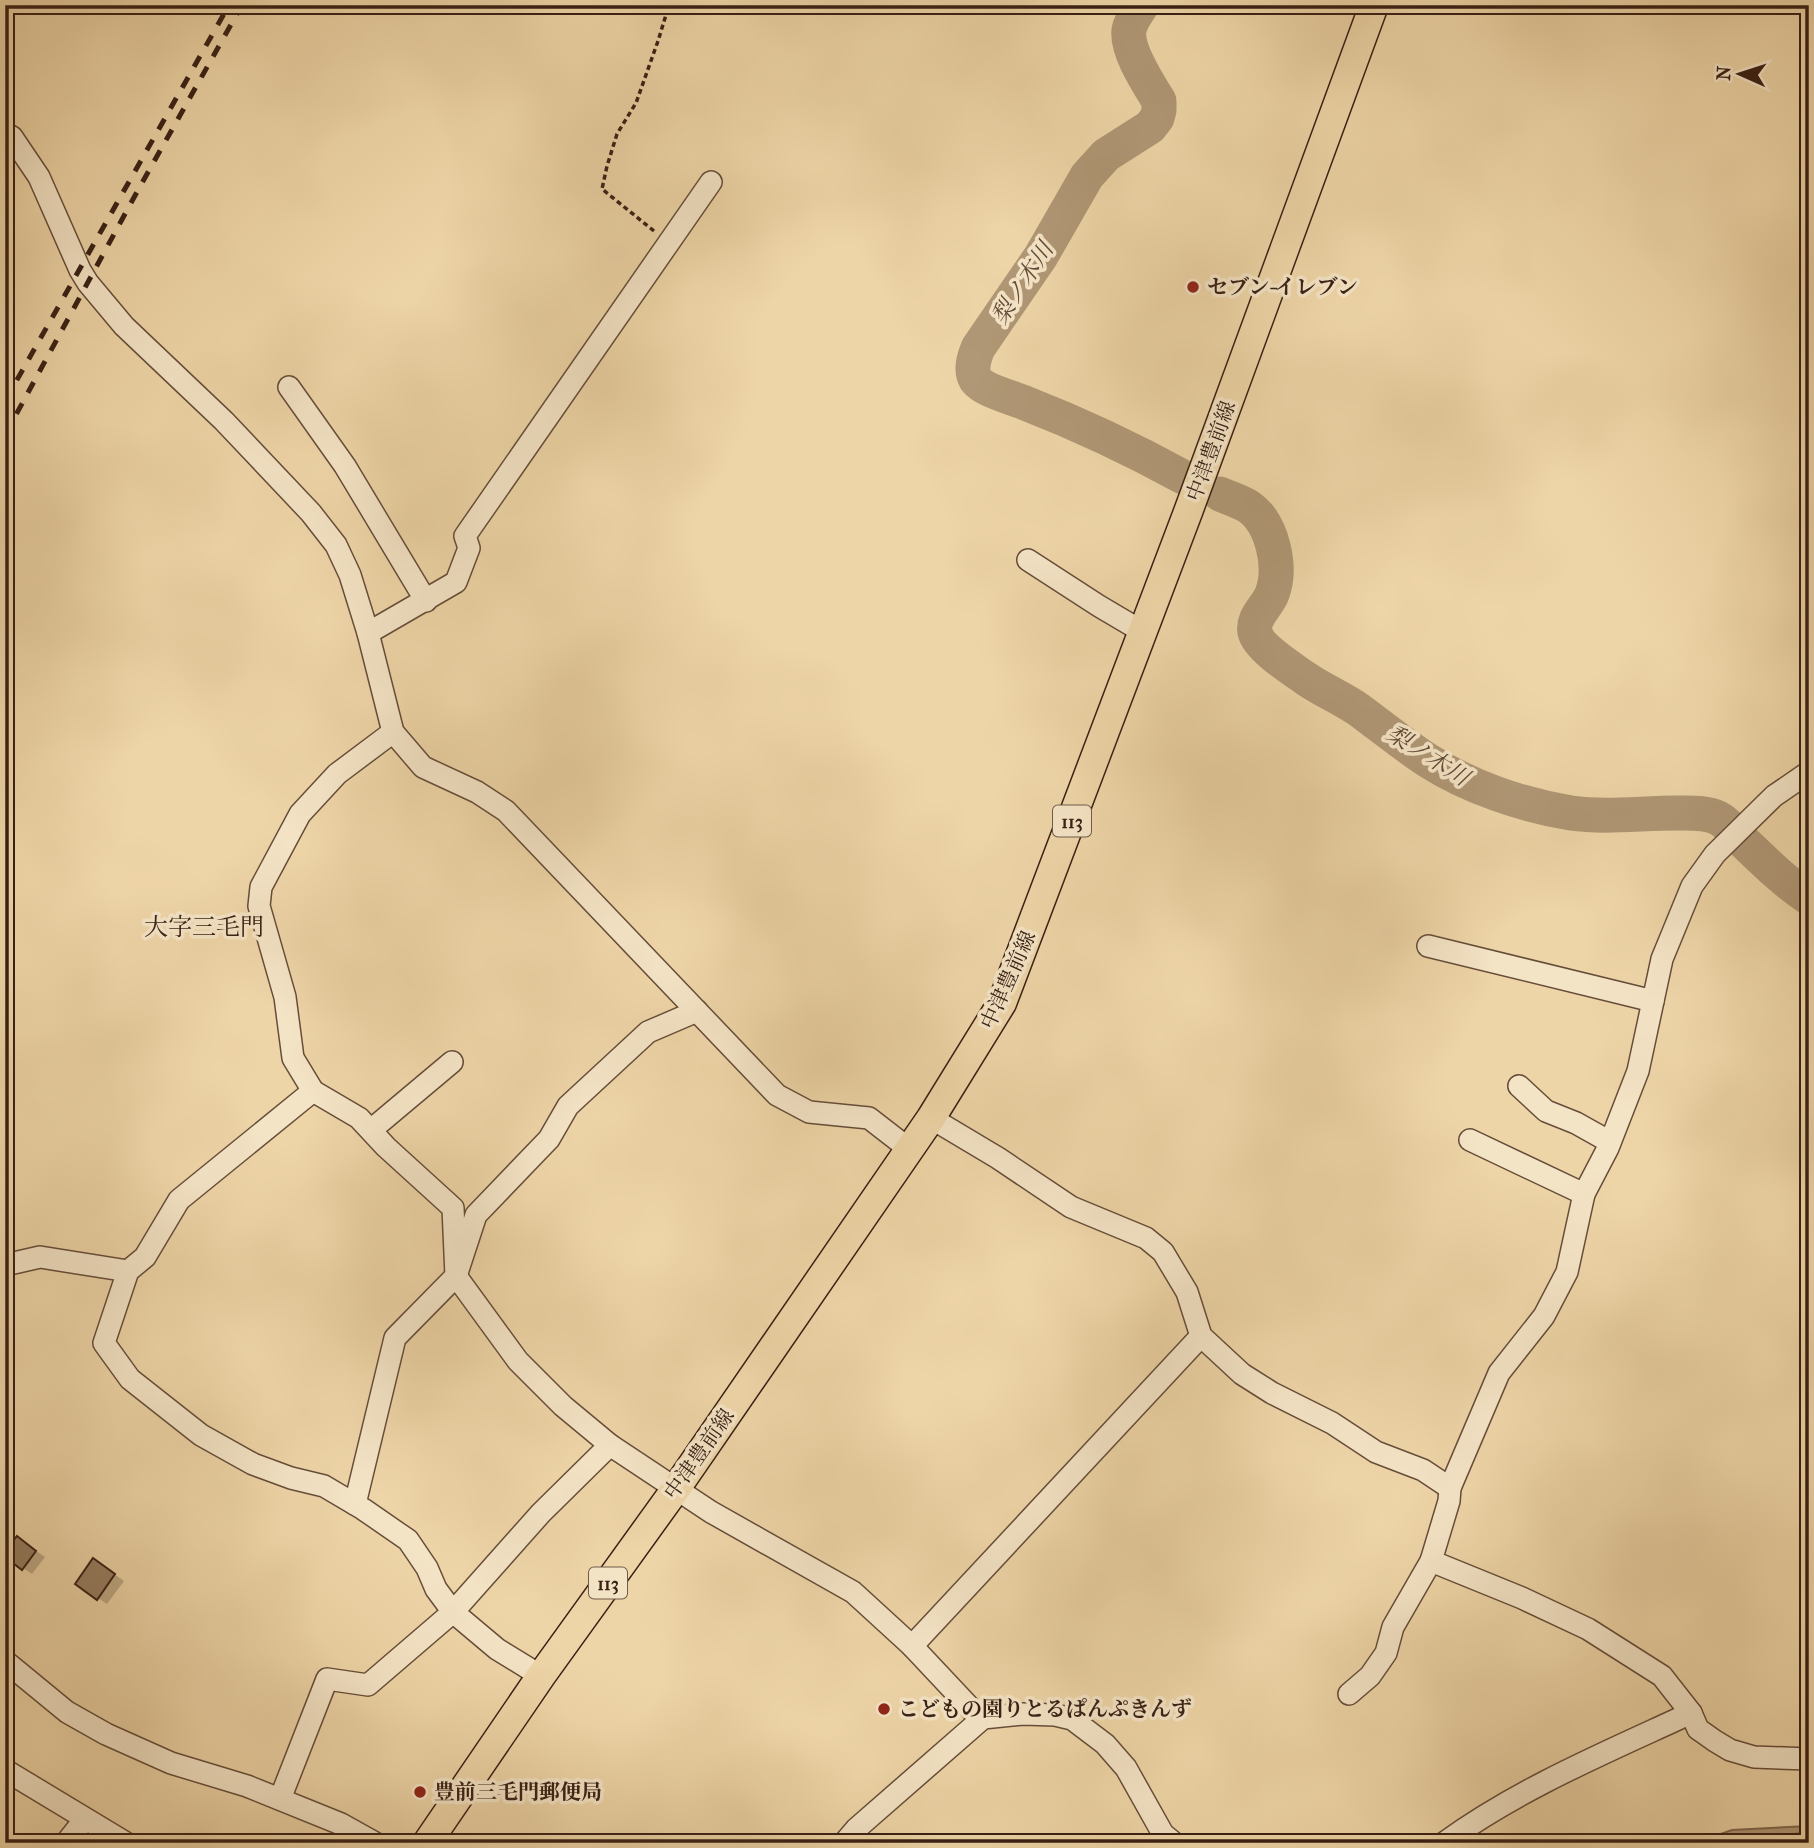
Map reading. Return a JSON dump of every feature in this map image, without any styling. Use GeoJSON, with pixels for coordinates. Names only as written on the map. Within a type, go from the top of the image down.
{"type":"FeatureCollection","features":[{"type":"Feature","properties":{"kind":"main road","name":"中津豊前線"},"geometry":{"type":"LineString","coordinates":[[428,1843],[541,1675],[675,1490],[931,1118],[1002,1003],[1143,632],[1374,5]]}},
{"type":"Feature","properties":{"kind":"street"},"geometry":{"type":"LineString","coordinates":[[5,133],[12,137],[39,177],[88,284],[124,326],[224,421],[311,513],[336,545],[350,575],[368,633],[393,732],[422,767],[477,792],[506,811],[777,1095],[809,1112],[869,1118],[909,1149]]}},
{"type":"Feature","properties":{"kind":"street"},"geometry":{"type":"LineString","coordinates":[[368,633],[456,582],[469,548],[465,536],[711,182]]}},
{"type":"Feature","properties":{"kind":"street"},"geometry":{"type":"LineString","coordinates":[[289,387],[345,466],[426,601]]}},
{"type":"Feature","properties":{"kind":"street"},"geometry":{"type":"LineString","coordinates":[[1028,559],[1143,632]]}},
{"type":"Feature","properties":{"kind":"street"},"geometry":{"type":"LineString","coordinates":[[393,732],[337,774],[300,814],[261,887],[259,906],[285,997],[293,1058],[313,1091],[359,1118],[453,1208],[456,1276],[519,1361],[563,1406],[610,1445],[675,1490],[853,1592],[912,1646],[974,1712],[983,1718]]}},
{"type":"Feature","properties":{"kind":"street"},"geometry":{"type":"LineString","coordinates":[[1349,1694],[1370,1676],[1386,1653],[1393,1627],[1431,1561],[1450,1488],[1499,1373],[1544,1316],[1567,1272],[1584,1194],[1610,1142],[1638,1071],[1662,959],[1692,886],[1715,854],[1774,796],[1809,772]]}},
{"type":"Feature","properties":{"kind":"street"},"geometry":{"type":"LineString","coordinates":[[1428,947],[1653,1001]]}},
{"type":"Feature","properties":{"kind":"street"},"geometry":{"type":"LineString","coordinates":[[355,1504],[395,1338],[456,1276],[476,1215],[549,1139],[568,1106],[648,1032],[697,1011]]}},
{"type":"Feature","properties":{"kind":"street"},"geometry":{"type":"LineString","coordinates":[[371,1130],[452,1062]]}},
{"type":"Feature","properties":{"kind":"street"},"geometry":{"type":"LineString","coordinates":[[1519,1086],[1546,1111],[1576,1123],[1610,1142]]}},
{"type":"Feature","properties":{"kind":"street"},"geometry":{"type":"LineString","coordinates":[[313,1091],[179,1200],[145,1257],[128,1271],[104,1343],[130,1379],[201,1435],[253,1464],[291,1478],[324,1486],[408,1540],[427,1569],[436,1589],[453,1612],[497,1649],[541,1675]]}},
{"type":"Feature","properties":{"kind":"street"},"geometry":{"type":"LineString","coordinates":[[931,1118],[998,1158],[1071,1207],[1146,1238],[1163,1252],[1187,1292],[1201,1336],[1242,1374],[1272,1393],[1332,1423],[1376,1452],[1423,1470],[1450,1488]]}},
{"type":"Feature","properties":{"kind":"street"},"geometry":{"type":"LineString","coordinates":[[1470,1140],[1584,1194]]}},
{"type":"Feature","properties":{"kind":"street"},"geometry":{"type":"LineString","coordinates":[[5,1265],[40,1258],[128,1271]]}},
{"type":"Feature","properties":{"kind":"street"},"geometry":{"type":"LineString","coordinates":[[912,1646],[1201,1336]]}},
{"type":"Feature","properties":{"kind":"street"},"geometry":{"type":"LineString","coordinates":[[280,1799],[327,1679],[368,1685],[453,1612],[541,1513],[610,1445]]}},
{"type":"Feature","properties":{"kind":"street"},"geometry":{"type":"LineString","coordinates":[[1431,1561],[1522,1598],[1588,1629],[1662,1676],[1691,1713],[1698,1729],[1730,1750],[1755,1757],[1809,1759]]}},
{"type":"Feature","properties":{"kind":"street"},"geometry":{"type":"LineString","coordinates":[[5,1661],[67,1712],[106,1734],[171,1763],[280,1799],[341,1824],[375,1843]]}},
{"type":"Feature","properties":{"kind":"street"},"geometry":{"type":"LineString","coordinates":[[1444,1843],[1539,1784],[1691,1713]]}},
{"type":"Feature","properties":{"kind":"street"},"geometry":{"type":"LineString","coordinates":[[844,1843],[856,1829],[983,1718],[1023,1714],[1055,1715],[1072,1719],[1105,1744],[1126,1768],[1163,1833],[1174,1843]]}},
{"type":"Feature","properties":{"kind":"street"},"geometry":{"type":"LineString","coordinates":[[5,1770],[126,1843]]}},
{"type":"Feature","properties":{"kind":"street"},"geometry":{"type":"LineString","coordinates":[[66,1843],[85,1819]]}},
{"type":"Feature","properties":{"kind":"path"},"geometry":{"type":"LineString","coordinates":[[668,243],[602,189],[617,134],[636,103],[669,5]]}},
{"type":"Feature","properties":{"kind":"water"},"geometry":{"type":"Polygon","coordinates":[[[1809,1826],[1809,1843],[1712,1843],[1712,1837],[1732,1830],[1809,1826]]]}},
{"type":"Feature","properties":{"kind":"building"},"geometry":{"type":"Polygon","coordinates":[[[17,1536],[36,1551],[22,1570],[5,1557],[5,1551],[17,1536]]]}},
{"type":"Feature","properties":{"kind":"building"},"geometry":{"type":"Polygon","coordinates":[[[93,1558],[115,1574],[97,1600],[75,1584],[93,1558]]]}},
{"type":"Feature","properties":{"kind":"waterway","name":"梨ノ木川"},"geometry":{"type":"LineString","coordinates":[[1142,5],[1131,23],[1129,38],[1139,66],[1159,101],[1157,118],[1150,127],[1106,155],[1087,176],[1041,256],[978,348],[973,372],[976,380],[985,387],[1085,428],[1183,477]]}},
{"type":"Feature","properties":{"kind":"waterway","name":"梨ノ木川"},"geometry":{"type":"LineString","coordinates":[[1220,494],[1249,507],[1264,524],[1269,535],[1275,560],[1275,583],[1270,599],[1260,612],[1255,632],[1269,651],[1299,674],[1359,710],[1443,770],[1496,794],[1571,813],[1692,813],[1718,818],[1776,872],[1809,898]]}},
{"type":"Feature","properties":{"kind":"railway"},"geometry":{"type":"LineString","coordinates":[[5,401],[229,5]]}},
{"type":"Feature","properties":{"kind":"railway"},"geometry":{"type":"LineString","coordinates":[[5,435],[242,5]]}},
{"type":"Feature","properties":{"kind":"place","name":"セブン-イレブン"},"geometry":{"type":"Point","coordinates":[1193,287]}},
{"type":"Feature","properties":{"kind":"place","name":"こどもの園りとるぱんぷきんず"},"geometry":{"type":"Point","coordinates":[884,1709]}},
{"type":"Feature","properties":{"kind":"place","name":"豊前三毛門郵便局"},"geometry":{"type":"Point","coordinates":[420,1792]}},
{"type":"Feature","properties":{"kind":"district","name":"大字三毛門"},"geometry":{"type":"Point","coordinates":[204,927]}}]}
